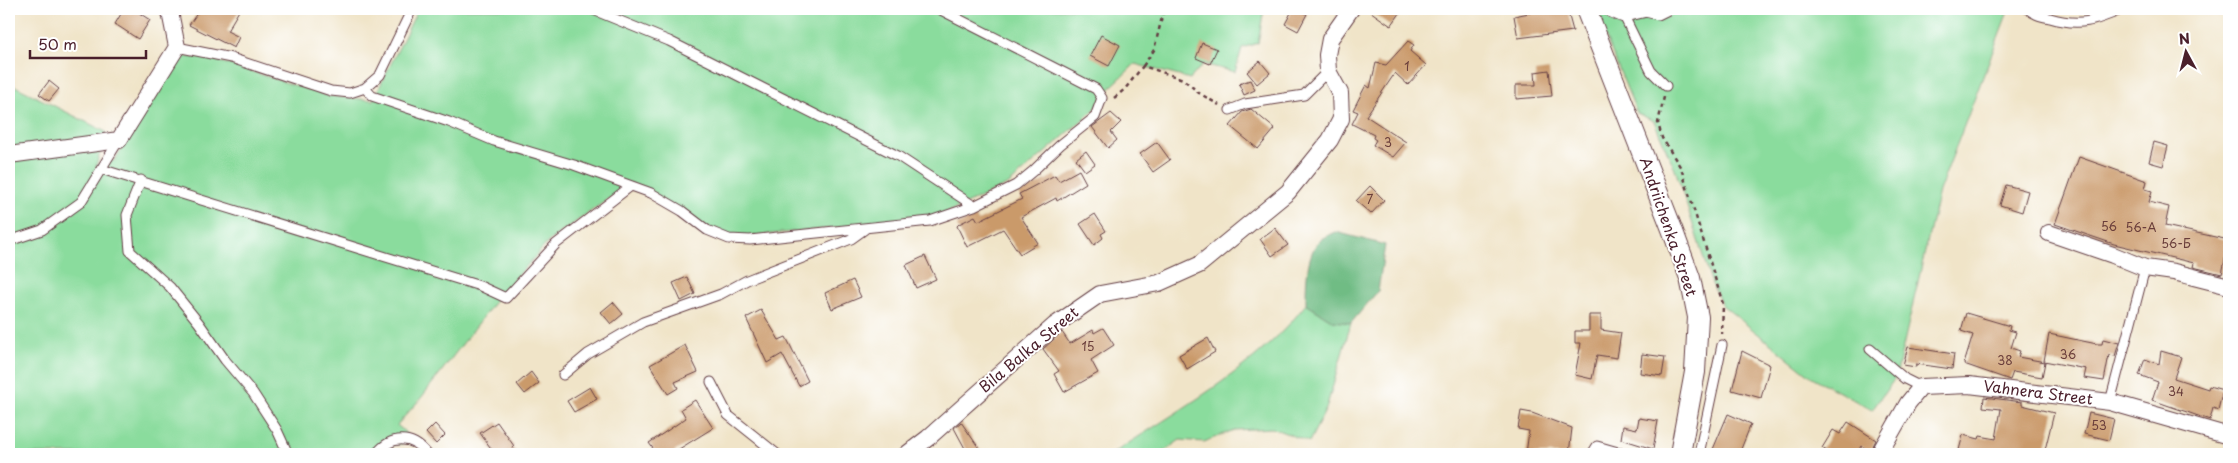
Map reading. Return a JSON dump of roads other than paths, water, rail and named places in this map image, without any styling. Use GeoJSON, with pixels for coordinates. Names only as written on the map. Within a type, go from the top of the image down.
{"type":"FeatureCollection","features":[{"type":"Feature","properties":{"kind":"street","name":"Bila Balka Street"},"geometry":{"type":"LineString","coordinates":[[907,454],[928,438],[1055,325],[1100,294],[1159,283],[1199,266],[1288,192],[1330,140],[1341,119],[1340,93],[1328,71],[1327,55],[1330,38],[1351,9]]}},
{"type":"Feature","properties":{"kind":"street","name":"Andriichenka Street"},"geometry":{"type":"LineString","coordinates":[[1586,9],[1690,278],[1698,317],[1695,372],[1680,454]]}},
{"type":"Feature","properties":{"kind":"street"},"geometry":{"type":"LineString","coordinates":[[9,155],[119,140],[177,47],[170,10]]}},
{"type":"Feature","properties":{"kind":"street"},"geometry":{"type":"LineString","coordinates":[[1617,11],[1642,10]]}},
{"type":"Feature","properties":{"kind":"street"},"geometry":{"type":"LineString","coordinates":[[2049,233],[2145,268],[2174,272],[2229,286]]}},
{"type":"Feature","properties":{"kind":"street","name":"Vahnera Street"},"geometry":{"type":"LineString","coordinates":[[1921,386],[1969,384],[2110,402],[2229,436]]}},
{"type":"Feature","properties":{"kind":"street"},"geometry":{"type":"LineString","coordinates":[[1879,454],[1908,403],[1921,386]]}},
{"type":"Feature","properties":{"kind":"lane"},"geometry":{"type":"LineString","coordinates":[[177,47],[231,58],[331,91],[350,93],[365,88],[380,75],[412,9]]}},
{"type":"Feature","properties":{"kind":"lane"},"geometry":{"type":"LineString","coordinates":[[591,9],[669,41],[881,147],[974,206]]}},
{"type":"Feature","properties":{"kind":"lane"},"geometry":{"type":"LineString","coordinates":[[365,88],[372,96],[449,122],[494,141],[574,164],[651,193],[682,210],[707,230],[729,239],[750,240],[930,221],[974,206],[1016,185],[1060,145],[1095,118],[1101,107],[1102,98],[1096,89],[939,9]]}},
{"type":"Feature","properties":{"kind":"lane"},"geometry":{"type":"LineString","coordinates":[[1642,10],[1658,15],[1670,9]]}},
{"type":"Feature","properties":{"kind":"lane"},"geometry":{"type":"LineString","coordinates":[[2028,9],[2034,14],[2070,24],[2106,16],[2123,9]]}},
{"type":"Feature","properties":{"kind":"lane"},"geometry":{"type":"LineString","coordinates":[[1617,11],[1651,72],[1666,86]]}},
{"type":"Feature","properties":{"kind":"lane"},"geometry":{"type":"LineString","coordinates":[[1230,110],[1245,104],[1304,95],[1328,71]]}},
{"type":"Feature","properties":{"kind":"lane"},"geometry":{"type":"LineString","coordinates":[[9,241],[42,230],[82,202],[119,140]]}},
{"type":"Feature","properties":{"kind":"lane"},"geometry":{"type":"LineString","coordinates":[[101,169],[142,180],[480,286],[506,298],[556,244],[631,186]]}},
{"type":"Feature","properties":{"kind":"lane"},"geometry":{"type":"LineString","coordinates":[[142,180],[127,216],[130,251],[170,287],[199,323],[225,360],[253,393],[277,430],[288,454]]}},
{"type":"Feature","properties":{"kind":"lane"},"geometry":{"type":"LineString","coordinates":[[563,375],[588,354],[643,322],[721,294],[747,280],[851,239],[865,228]]}},
{"type":"Feature","properties":{"kind":"lane"},"geometry":{"type":"LineString","coordinates":[[2110,402],[2145,268]]}},
{"type":"Feature","properties":{"kind":"lane"},"geometry":{"type":"LineString","coordinates":[[1699,454],[1722,345]]}},
{"type":"Feature","properties":{"kind":"lane"},"geometry":{"type":"LineString","coordinates":[[1870,349],[1905,379],[1921,386]]}},
{"type":"Feature","properties":{"kind":"lane"},"geometry":{"type":"LineString","coordinates":[[711,382],[728,415],[777,454]]}},
{"type":"Feature","properties":{"kind":"lane"},"geometry":{"type":"LineString","coordinates":[[376,454],[399,439],[409,439],[427,454]]}},
{"type":"Feature","properties":{"kind":"lane"},"geometry":{"type":"LineString","coordinates":[[1592,454],[1597,446],[1625,454]]}}]}
